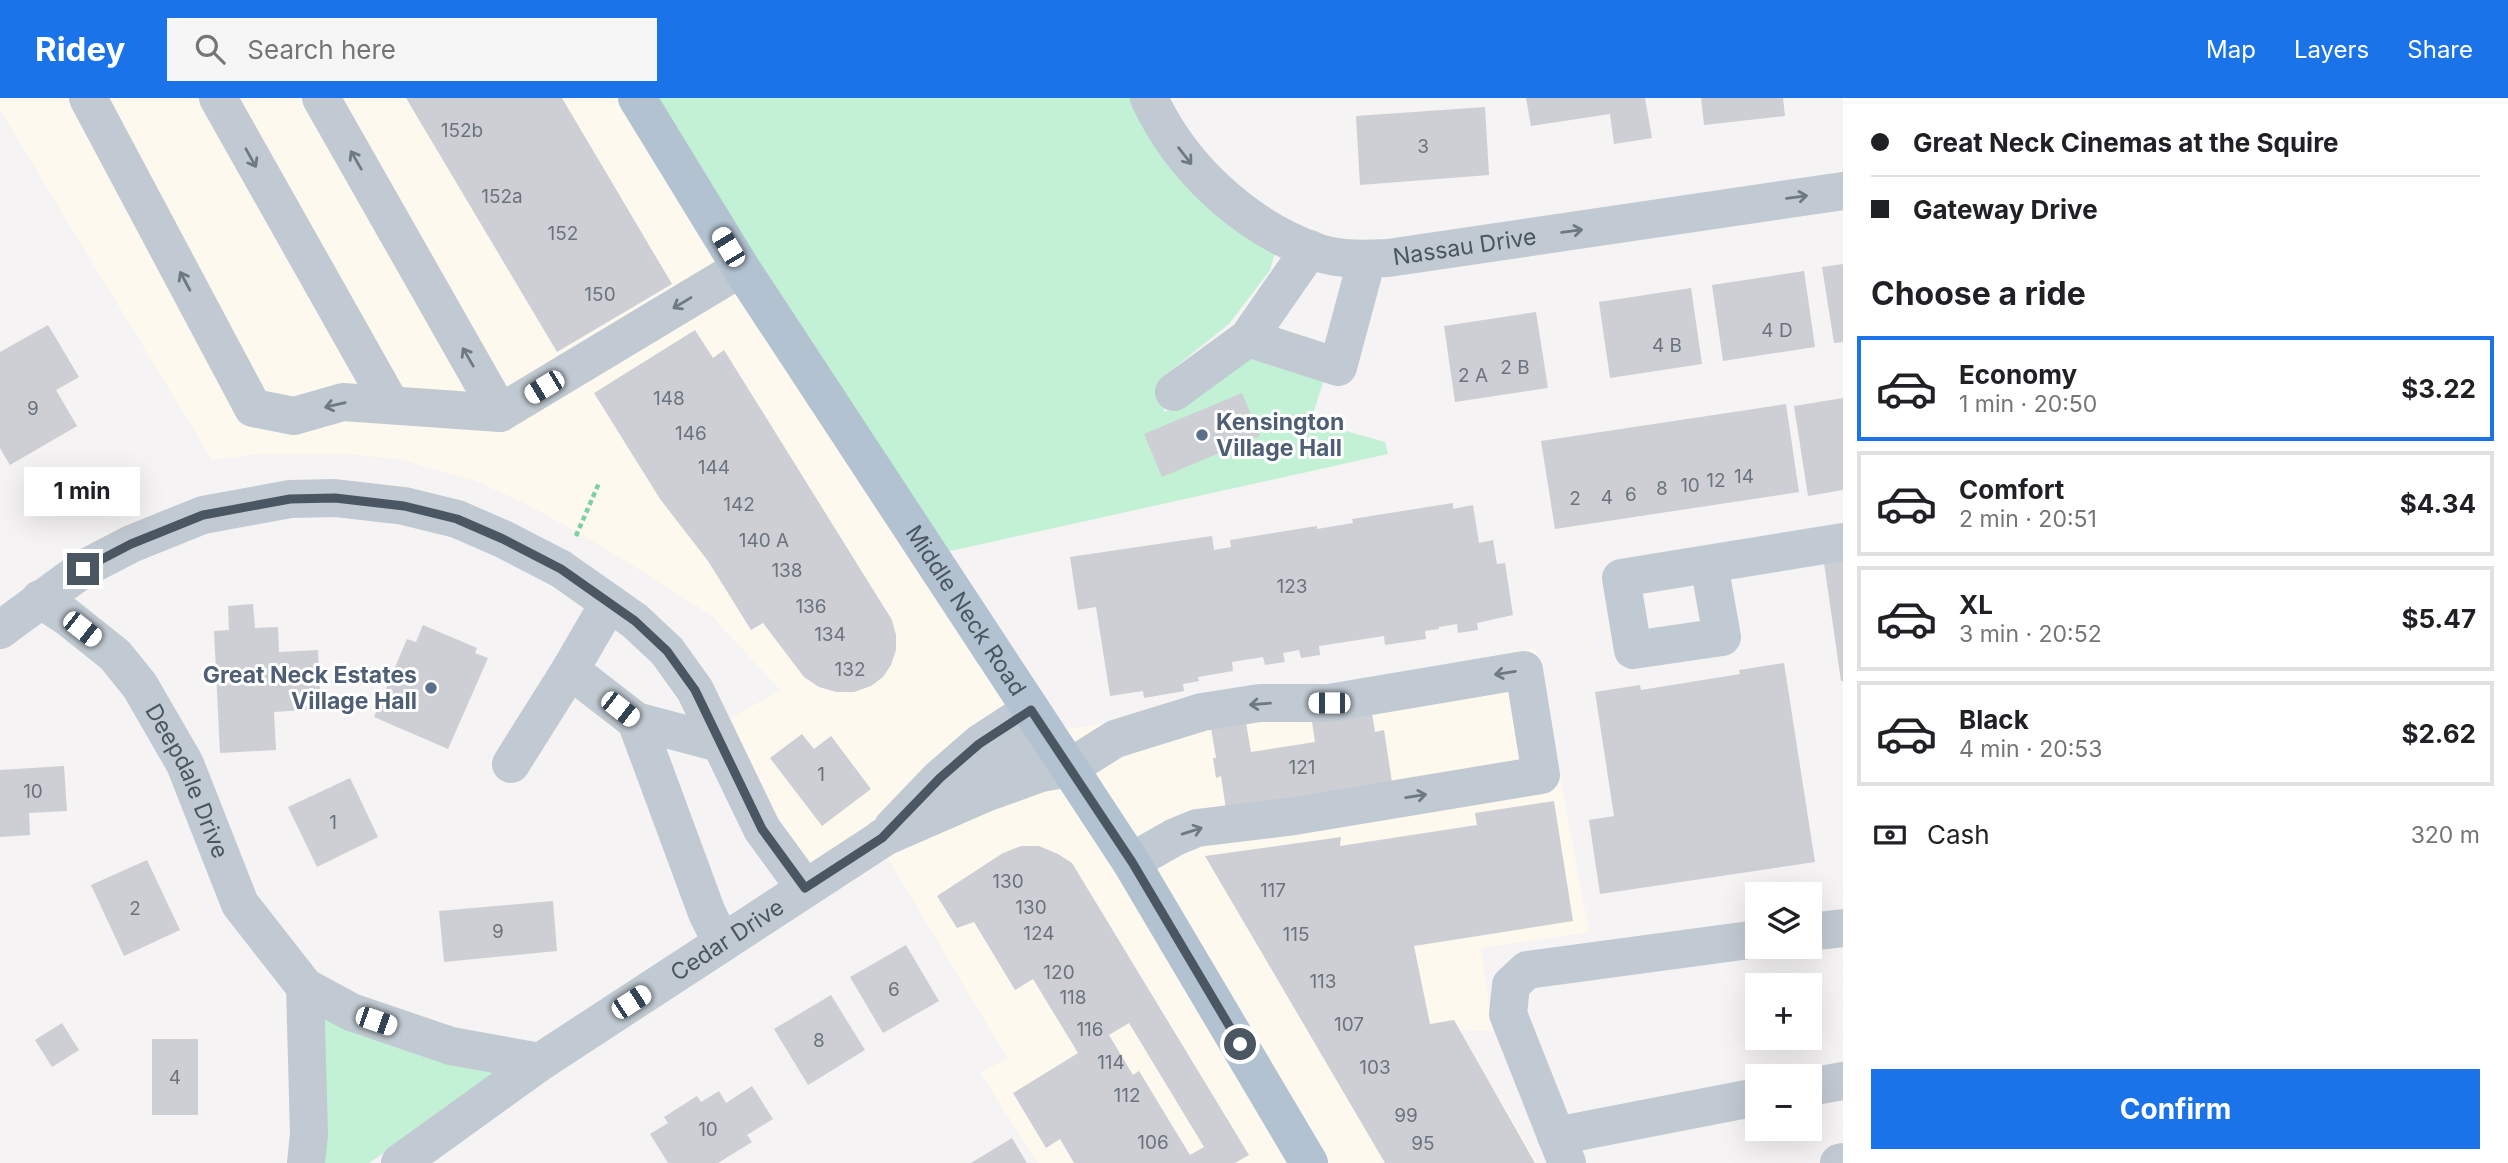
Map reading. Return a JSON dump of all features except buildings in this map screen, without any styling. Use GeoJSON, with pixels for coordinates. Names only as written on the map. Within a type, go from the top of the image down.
{"type":"FeatureCollection","features":[{"type":"Feature","properties":{"kind":"main road","name":"Middle Neck Road"},"geometry":{"type":"LineString","coordinates":[[637,98],[741,268],[1132,862],[1309,1163]]}},
{"type":"Feature","properties":{"kind":"street"},"geometry":{"type":"LineString","coordinates":[[88,98],[253,408],[294,416],[343,402],[500,413],[741,268]]}},
{"type":"Feature","properties":{"kind":"street"},"geometry":{"type":"LineString","coordinates":[[218,98],[391,405]]}},
{"type":"Feature","properties":{"kind":"street"},"geometry":{"type":"LineString","coordinates":[[321,98],[500,413]]}},
{"type":"Feature","properties":{"kind":"street","name":"Nassau Drive"},"geometry":{"type":"LineString","coordinates":[[1149,98],[1157,116],[1184,156],[1215,191],[1280,236],[1320,253],[1345,258],[1388,258],[1843,191]]}},
{"type":"Feature","properties":{"kind":"street"},"geometry":{"type":"LineString","coordinates":[[1174,392],[1248,338],[1310,249]]}},
{"type":"Feature","properties":{"kind":"street"},"geometry":{"type":"LineString","coordinates":[[1248,338],[1338,367],[1367,259]]}},
{"type":"Feature","properties":{"kind":"street"},"geometry":{"type":"LineString","coordinates":[[0,631],[40,599],[95,562],[131,544],[203,515],[290,499],[335,498],[404,506],[457,519],[561,569],[652,636],[675,660],[695,690],[762,829],[805,888]]}},
{"type":"Feature","properties":{"kind":"street"},"geometry":{"type":"LineString","coordinates":[[1709,564],[1843,542]]}},
{"type":"Feature","properties":{"kind":"street","name":"Deepdale Drive"},"geometry":{"type":"LineString","coordinates":[[40,599],[116,655],[140,686],[185,764],[240,904],[305,987],[351,1012],[451,1046],[540,1062]]}},
{"type":"Feature","properties":{"kind":"street"},"geometry":{"type":"LineString","coordinates":[[511,765],[609,603]]}},
{"type":"Feature","properties":{"kind":"street"},"geometry":{"type":"LineString","coordinates":[[569,670],[636,721],[719,744]]}},
{"type":"Feature","properties":{"kind":"street"},"geometry":{"type":"LineString","coordinates":[[882,838],[983,794],[1041,773],[1069,768],[1115,739],[1202,712],[1260,703],[1329,703],[1524,670],[1541,775],[1289,817],[1197,828],[1175,836],[1132,862]]}},
{"type":"Feature","properties":{"kind":"street"},"geometry":{"type":"LineString","coordinates":[[636,721],[707,913],[722,943]]}},
{"type":"Feature","properties":{"kind":"street","name":"Cedar Drive"},"geometry":{"type":"LineString","coordinates":[[400,1163],[540,1062],[882,838],[940,778],[979,744],[1038,722]]}},
{"type":"Feature","properties":{"kind":"street"},"geometry":{"type":"LineString","coordinates":[[1822,931],[1843,928]]}},
{"type":"Feature","properties":{"kind":"street"},"geometry":{"type":"LineString","coordinates":[[1745,941],[1527,971],[1511,985],[1508,1014],[1561,1149],[1745,1100]]}},
{"type":"Feature","properties":{"kind":"street"},"geometry":{"type":"LineString","coordinates":[[305,987],[309,1134],[306,1163]]}},
{"type":"Feature","properties":{"kind":"street"},"geometry":{"type":"LineString","coordinates":[[1822,1085],[1843,1081]]}},
{"type":"Feature","properties":{"kind":"path"},"geometry":{"type":"LineString","coordinates":[[561,569],[599,483]]}},
{"type":"Feature","properties":{"kind":"shaded area"},"geometry":{"type":"Polygon","coordinates":[[[0,98],[637,98],[1046,733],[1536,648],[1589,932],[1481,948],[1493,1031],[1460,1030],[1537,1163],[1038,1163],[980,1073],[1007,1058],[878,842],[805,888],[713,729],[780,690],[711,615],[600,545],[528,505],[476,481],[402,460],[350,454],[258,454],[212,460],[0,110],[0,98]]]}},
{"type":"Feature","properties":{"kind":"green space"},"geometry":{"type":"Polygon","coordinates":[[[637,98],[1149,98],[1280,236],[1270,270],[1229,324],[1163,377],[1164,412],[1197,398],[1256,353],[1324,379],[1311,421],[1385,442],[1388,454],[928,556],[637,98]]]}},
{"type":"Feature","properties":{"kind":"green space"},"geometry":{"type":"Polygon","coordinates":[[[315,1009],[510,1065],[369,1163],[319,1163],[315,1009]]]}},
{"type":"Feature","properties":{"kind":"place","name":"Kensington Village Hall"},"geometry":{"type":"Point","coordinates":[1202,435]}},
{"type":"Feature","properties":{"kind":"place","name":"Great Neck Estates Village Hall"},"geometry":{"type":"Point","coordinates":[431,688]}},
{"type":"Feature","properties":{"kind":"route"},"geometry":{"type":"LineString","coordinates":[[83,569],[131,544],[203,515],[290,499],[335,498],[404,506],[457,519],[503,539],[561,569],[635,621],[667,651],[695,690],[762,829],[805,888],[882,838],[940,778],[979,744],[1031,710],[1132,862],[1240,1044]]}}]}
